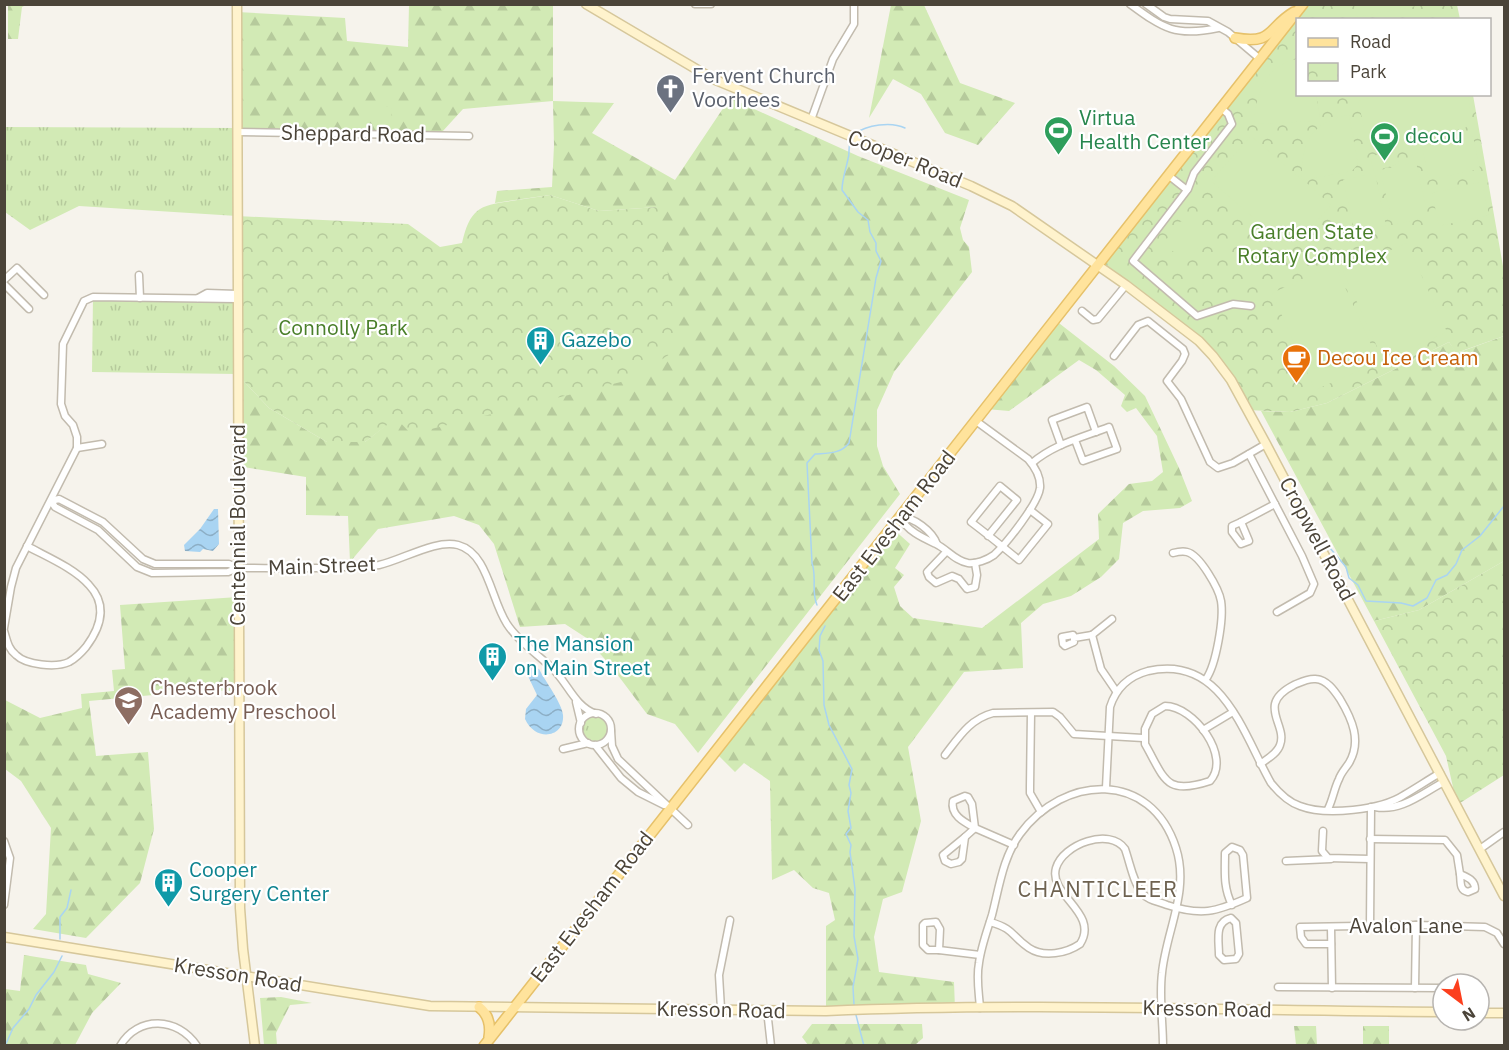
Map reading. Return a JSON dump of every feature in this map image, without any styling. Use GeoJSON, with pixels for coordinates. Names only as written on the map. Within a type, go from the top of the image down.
{"type":"FeatureCollection","features":[{"type":"Feature","properties":{"kind":"main road"},"geometry":{"type":"LineString","coordinates":[[1235,38],[1262,39],[1268,36],[1283,18],[1302,6]]}},
{"type":"Feature","properties":{"kind":"main road","name":"East Evesham Road"},"geometry":{"type":"LineString","coordinates":[[486,1042],[1302,6]]}},
{"type":"Feature","properties":{"kind":"main road"},"geometry":{"type":"LineString","coordinates":[[479,1007],[484,1011],[490,1023],[486,1042]]}},
{"type":"Feature","properties":{"kind":"street","name":"Centennial Boulevard"},"geometry":{"type":"LineString","coordinates":[[237,4],[240,908],[255,1046]]}},
{"type":"Feature","properties":{"kind":"street"},"geometry":{"type":"LineString","coordinates":[[695,4],[711,4]]}},
{"type":"Feature","properties":{"kind":"street"},"geometry":{"type":"LineString","coordinates":[[811,120],[833,59],[854,24],[854,4]]}},
{"type":"Feature","properties":{"kind":"street"},"geometry":{"type":"LineString","coordinates":[[1130,4],[1159,25],[1178,32],[1218,28]]}},
{"type":"Feature","properties":{"kind":"street"},"geometry":{"type":"LineString","coordinates":[[1146,4],[1170,19],[1208,21],[1228,32],[1260,59]]}},
{"type":"Feature","properties":{"kind":"street","name":"Cooper Road"},"geometry":{"type":"LineString","coordinates":[[591,6],[713,80],[971,186],[1012,206],[1060,239]]}},
{"type":"Feature","properties":{"kind":"street"},"geometry":{"type":"LineString","coordinates":[[1221,108],[1228,114],[1232,124],[1194,174],[1187,190],[1133,261],[1197,316],[1233,304],[1251,306]]}},
{"type":"Feature","properties":{"kind":"street","name":"Sheppard Road"},"geometry":{"type":"LineString","coordinates":[[237,132],[469,136]]}},
{"type":"Feature","properties":{"kind":"street"},"geometry":{"type":"LineString","coordinates":[[1168,175],[1187,190]]}},
{"type":"Feature","properties":{"kind":"street","name":"Cropwell Road"},"geometry":{"type":"LineString","coordinates":[[1060,239],[1182,327],[1212,354],[1231,380],[1504,896]]}},
{"type":"Feature","properties":{"kind":"street"},"geometry":{"type":"LineString","coordinates":[[29,309],[4,282],[17,268],[44,295]]}},
{"type":"Feature","properties":{"kind":"street"},"geometry":{"type":"LineString","coordinates":[[139,275],[140,298]]}},
{"type":"Feature","properties":{"kind":"street"},"geometry":{"type":"LineString","coordinates":[[1082,311],[1092,319],[1098,319],[1126,285]]}},
{"type":"Feature","properties":{"kind":"street"},"geometry":{"type":"LineString","coordinates":[[27,546],[82,577],[98,599],[101,612],[100,625],[80,654],[68,663],[26,661],[8,646],[4,629],[16,568],[27,546],[51,501],[77,448],[77,436],[73,425],[65,416],[61,404],[63,344],[84,301],[93,297],[198,298],[207,293],[237,296]]}},
{"type":"Feature","properties":{"kind":"street"},"geometry":{"type":"LineString","coordinates":[[1114,356],[1138,325],[1148,321],[1183,349],[1185,354],[1182,361],[1167,381],[1181,399],[1210,462],[1218,468],[1266,444]]}},
{"type":"Feature","properties":{"kind":"street"},"geometry":{"type":"LineString","coordinates":[[1061,445],[1052,420],[1087,407],[1096,432]]}},
{"type":"Feature","properties":{"kind":"street"},"geometry":{"type":"LineString","coordinates":[[900,517],[904,524],[928,542],[937,544],[946,552],[968,563],[975,563],[989,558],[1035,504],[1040,480],[1032,463],[976,421]]}},
{"type":"Feature","properties":{"kind":"street"},"geometry":{"type":"LineString","coordinates":[[1032,463],[1046,452],[1061,445],[1109,428],[1117,449],[1083,461],[1076,440]]}},
{"type":"Feature","properties":{"kind":"street"},"geometry":{"type":"LineString","coordinates":[[77,448],[102,444]]}},
{"type":"Feature","properties":{"kind":"street"},"geometry":{"type":"LineString","coordinates":[[1249,454],[1314,584],[1310,593],[1276,612]]}},
{"type":"Feature","properties":{"kind":"street"},"geometry":{"type":"LineString","coordinates":[[988,536],[1017,500],[1000,486],[971,522],[988,536],[1019,560],[1048,524],[1030,510]]}},
{"type":"Feature","properties":{"kind":"street","name":"Main Street"},"geometry":{"type":"LineString","coordinates":[[51,501],[59,500],[103,522],[143,559],[155,564],[229,564],[238,568],[376,566],[439,545],[462,546],[480,560],[496,604],[507,624],[555,670],[574,698],[584,708],[596,714]]}},
{"type":"Feature","properties":{"kind":"street"},"geometry":{"type":"LineString","coordinates":[[1241,522],[1275,504]]}},
{"type":"Feature","properties":{"kind":"street"},"geometry":{"type":"LineString","coordinates":[[1173,553],[1186,551],[1198,557],[1221,600],[1220,635],[1212,672],[1206,679]]}},
{"type":"Feature","properties":{"kind":"street"},"geometry":{"type":"LineString","coordinates":[[946,552],[927,572],[928,577],[936,583],[952,576],[959,579],[967,589],[972,589],[975,587],[977,575],[975,563]]}},
{"type":"Feature","properties":{"kind":"street"},"geometry":{"type":"LineString","coordinates":[[1074,638],[1092,635],[1112,619]]}},
{"type":"Feature","properties":{"kind":"street"},"geometry":{"type":"LineString","coordinates":[[1092,635],[1101,669],[1116,691]]}},
{"type":"Feature","properties":{"kind":"street"},"geometry":{"type":"LineString","coordinates":[[1107,788],[1110,707],[1116,691],[1135,676],[1160,669],[1177,670],[1206,679],[1217,688],[1233,712],[1271,783],[1287,799],[1307,808],[1373,806],[1405,795],[1442,777]]}},
{"type":"Feature","properties":{"kind":"street"},"geometry":{"type":"LineString","coordinates":[[1260,764],[1272,756],[1280,745],[1275,707],[1278,698],[1291,687],[1312,678],[1326,683],[1339,697],[1351,718],[1355,731],[1354,751],[1339,778],[1328,809]]}},
{"type":"Feature","properties":{"kind":"street","name":"Main Street"},"geometry":{"type":"LineString","coordinates":[[574,698],[581,723]]}},
{"type":"Feature","properties":{"kind":"street"},"geometry":{"type":"LineString","coordinates":[[1165,706],[1180,708],[1190,714],[1203,730],[1218,760],[1217,769],[1210,781],[1182,787],[1170,784],[1166,781],[1143,738],[1152,714],[1165,706]]}},
{"type":"Feature","properties":{"kind":"street"},"geometry":{"type":"LineString","coordinates":[[945,755],[965,729],[986,715],[1053,712],[1074,734],[1143,738]]}},
{"type":"Feature","properties":{"kind":"street"},"geometry":{"type":"LineString","coordinates":[[1203,730],[1233,712]]}},
{"type":"Feature","properties":{"kind":"street"},"geometry":{"type":"LineString","coordinates":[[1031,713],[1029,787],[1041,812]]}},
{"type":"Feature","properties":{"kind":"street"},"geometry":{"type":"LineString","coordinates":[[670,808],[638,792],[621,778],[581,736],[581,723],[588,716],[596,714],[607,719],[612,746],[618,759],[670,808],[688,825]]}},
{"type":"Feature","properties":{"kind":"street"},"geometry":{"type":"LineString","coordinates":[[563,749],[605,741],[611,731]]}},
{"type":"Feature","properties":{"kind":"street"},"geometry":{"type":"LineString","coordinates":[[980,1008],[978,975],[980,955],[1006,862],[1020,834],[1041,812],[1063,798],[1092,789],[1107,788],[1130,793],[1144,801],[1157,813],[1176,847],[1180,891],[1164,954],[1163,1046]]}},
{"type":"Feature","properties":{"kind":"street"},"geometry":{"type":"LineString","coordinates":[[975,828],[972,804],[968,797],[954,801],[952,808],[958,817],[975,828],[1014,845]]}},
{"type":"Feature","properties":{"kind":"street"},"geometry":{"type":"LineString","coordinates":[[1370,926],[1370,839],[1373,806]]}},
{"type":"Feature","properties":{"kind":"street"},"geometry":{"type":"LineString","coordinates":[[966,837],[962,859],[951,864],[945,861],[943,855],[975,828]]}},
{"type":"Feature","properties":{"kind":"street"},"geometry":{"type":"LineString","coordinates":[[1323,831],[1322,851],[1324,855],[1332,859]]}},
{"type":"Feature","properties":{"kind":"street"},"geometry":{"type":"LineString","coordinates":[[1480,849],[1504,832]]}},
{"type":"Feature","properties":{"kind":"street"},"geometry":{"type":"LineString","coordinates":[[990,922],[1008,928],[1030,948],[1040,952],[1065,952],[1080,944],[1084,925],[1077,909],[1058,882],[1055,874],[1056,868],[1061,859],[1075,847],[1106,838],[1114,839],[1125,849],[1140,891],[1150,900],[1198,912],[1217,910],[1232,904],[1247,898],[1243,855],[1240,850],[1232,848],[1225,853],[1224,884],[1232,904]]}},
{"type":"Feature","properties":{"kind":"street"},"geometry":{"type":"LineString","coordinates":[[1370,839],[1445,840],[1457,855],[1460,874]]}},
{"type":"Feature","properties":{"kind":"street"},"geometry":{"type":"LineString","coordinates":[[4,841],[9,858],[4,905]]}},
{"type":"Feature","properties":{"kind":"street"},"geometry":{"type":"LineString","coordinates":[[1286,861],[1370,859]]}},
{"type":"Feature","properties":{"kind":"street"},"geometry":{"type":"LineString","coordinates":[[1217,910],[1222,921]]}},
{"type":"Feature","properties":{"kind":"street"},"geometry":{"type":"LineString","coordinates":[[1231,918],[1236,923],[1239,954],[1236,959],[1224,960],[1219,955],[1219,926],[1222,921],[1231,918]]}},
{"type":"Feature","properties":{"kind":"street"},"geometry":{"type":"LineString","coordinates":[[721,1009],[719,975],[730,920]]}},
{"type":"Feature","properties":{"kind":"street"},"geometry":{"type":"LineString","coordinates":[[939,950],[940,929],[936,922],[925,922],[923,945],[928,950],[980,955]]}},
{"type":"Feature","properties":{"kind":"street"},"geometry":{"type":"LineString","coordinates":[[1415,988],[1416,925]]}},
{"type":"Feature","properties":{"kind":"street","name":"Avalon Lane"},"geometry":{"type":"LineString","coordinates":[[1331,944],[1306,944],[1301,937],[1300,927],[1416,925],[1485,927],[1497,933],[1504,945]]}},
{"type":"Feature","properties":{"kind":"street"},"geometry":{"type":"LineString","coordinates":[[1330,927],[1332,988]]}},
{"type":"Feature","properties":{"kind":"street","name":"Kresson Road"},"geometry":{"type":"LineString","coordinates":[[4,937],[430,1006],[826,1011],[1162,1008],[1431,1012]]}},
{"type":"Feature","properties":{"kind":"street"},"geometry":{"type":"LineString","coordinates":[[1278,987],[1431,988]]}},
{"type":"Feature","properties":{"kind":"street"},"geometry":{"type":"LineString","coordinates":[[767,1010],[771,1046]]}},
{"type":"Feature","properties":{"kind":"street"},"geometry":{"type":"LineString","coordinates":[[120,1046],[131,1031],[146,1025],[158,1024],[180,1028],[197,1046]]}},
{"type":"Feature","properties":{"kind":"green space"},"geometry":{"type":"Polygon","coordinates":[[[1354,4],[1422,4],[1422,5],[1357,17],[1354,4]]]}},
{"type":"Feature","properties":{"kind":"green space"},"geometry":{"type":"Polygon","coordinates":[[[8,5],[26,5],[22,7],[18,39],[8,39],[8,5]]]}},
{"type":"Feature","properties":{"kind":"green space"},"geometry":{"type":"Polygon","coordinates":[[[409,5],[553,5],[553,101],[463,109],[442,132],[237,128],[237,12],[345,18],[347,41],[408,47],[409,5]]]}},
{"type":"Feature","properties":{"kind":"green space"},"geometry":{"type":"Polygon","coordinates":[[[891,5],[924,5],[960,83],[1015,103],[978,145],[945,133],[921,94],[893,79],[869,118],[891,5]]]}},
{"type":"Feature","properties":{"kind":"green space","name":"Garden State Rotary Complex"},"geometry":{"type":"Polygon","coordinates":[[[1303,5],[1457,5],[1460,18],[1296,18],[1296,96],[1473,96],[1504,272],[1504,336],[1456,353],[1449,342],[1327,403],[1290,412],[1248,410],[1213,356],[1098,265],[1303,5]]]}},
{"type":"Feature","properties":{"kind":"green space"},"geometry":{"type":"Polygon","coordinates":[[[1296,59],[1296,96],[1316,96],[1320,117],[1316,121],[1254,124],[1257,103],[1264,83],[1277,68],[1296,59]]]}},
{"type":"Feature","properties":{"kind":"green space"},"geometry":{"type":"Polygon","coordinates":[[[1386,96],[1468,96],[1472,122],[1465,128],[1420,139],[1418,135],[1375,148],[1368,144],[1358,101],[1373,97],[1385,98],[1386,96]]]}},
{"type":"Feature","properties":{"kind":"green space"},"geometry":{"type":"Polygon","coordinates":[[[730,98],[858,156],[969,200],[960,228],[963,240],[969,247],[972,272],[894,372],[877,410],[877,446],[883,466],[900,494],[698,753],[675,724],[647,714],[611,666],[585,637],[565,624],[520,627],[494,544],[479,525],[454,516],[378,529],[350,562],[348,516],[306,515],[306,477],[237,466],[237,374],[269,408],[327,442],[365,442],[658,207],[599,211],[550,195],[495,203],[497,191],[552,187],[553,101],[614,103],[592,133],[675,180],[730,98]]]}},
{"type":"Feature","properties":{"kind":"green space"},"geometry":{"type":"Polygon","coordinates":[[[362,107],[392,107],[391,121],[362,120],[362,107]]]}},
{"type":"Feature","properties":{"kind":"green space"},"geometry":{"type":"Polygon","coordinates":[[[1349,115],[1358,164],[1352,171],[1303,180],[1331,205],[1291,250],[1211,181],[1251,136],[1302,180],[1303,155],[1310,136],[1325,123],[1349,115]]]}},
{"type":"Feature","properties":{"kind":"green space"},"geometry":{"type":"Polygon","coordinates":[[[4,127],[237,128],[237,216],[79,206],[30,230],[5,212],[4,127]]]}},
{"type":"Feature","properties":{"kind":"green space"},"geometry":{"type":"Polygon","coordinates":[[[1473,136],[1480,169],[1429,180],[1422,147],[1473,136]]]}},
{"type":"Feature","properties":{"kind":"green space","name":"decou"},"geometry":{"type":"Polygon","coordinates":[[[1394,150],[1399,164],[1374,171],[1370,157],[1394,150]]]}},
{"type":"Feature","properties":{"kind":"green space"},"geometry":{"type":"Polygon","coordinates":[[[1416,162],[1428,217],[1393,225],[1380,170],[1416,162]]]}},
{"type":"Feature","properties":{"kind":"green space"},"geometry":{"type":"Polygon","coordinates":[[[1375,173],[1386,226],[1355,233],[1343,180],[1375,173]]]}},
{"type":"Feature","properties":{"kind":"green space"},"geometry":{"type":"Polygon","coordinates":[[[1482,182],[1489,215],[1439,226],[1432,193],[1482,182]]]}},
{"type":"Feature","properties":{"kind":"green space","name":"Connolly Park"},"geometry":{"type":"Polygon","coordinates":[[[550,195],[599,211],[658,207],[677,335],[670,354],[633,379],[411,434],[396,418],[365,442],[327,442],[269,408],[237,374],[237,216],[408,224],[440,247],[462,243],[473,216],[484,207],[550,195]]]}},
{"type":"Feature","properties":{"kind":"green space"},"geometry":{"type":"Polygon","coordinates":[[[1181,221],[1205,239],[1187,262],[1163,244],[1181,221]]]}},
{"type":"Feature","properties":{"kind":"green space"},"geometry":{"type":"Polygon","coordinates":[[[1407,243],[1447,332],[1383,360],[1343,271],[1407,243]]]}},
{"type":"Feature","properties":{"kind":"green space"},"geometry":{"type":"Polygon","coordinates":[[[1335,265],[1379,362],[1315,390],[1272,293],[1335,265]]]}},
{"type":"Feature","properties":{"kind":"green space"},"geometry":{"type":"Polygon","coordinates":[[[93,297],[237,299],[237,374],[92,372],[93,297]]]}},
{"type":"Feature","properties":{"kind":"green space"},"geometry":{"type":"Polygon","coordinates":[[[1055,320],[1114,366],[1145,396],[1192,501],[1180,508],[1143,511],[1123,523],[1119,559],[1101,577],[1071,596],[1043,604],[1021,623],[1023,668],[964,672],[908,747],[921,821],[902,892],[883,899],[874,937],[879,972],[954,982],[955,1009],[826,1011],[826,926],[835,920],[829,893],[813,888],[794,870],[772,880],[770,781],[744,763],[735,772],[715,752],[892,528],[910,544],[895,568],[904,575],[894,587],[900,606],[913,618],[982,628],[1099,539],[1098,514],[1129,484],[1152,481],[1163,472],[1157,436],[1136,408],[1127,412],[1121,406],[1125,395],[1096,370],[1079,360],[1009,411],[986,409],[1055,320]]]}},
{"type":"Feature","properties":{"kind":"green space"},"geometry":{"type":"Polygon","coordinates":[[[1504,336],[1504,561],[1419,610],[1374,621],[1261,411],[1290,412],[1327,403],[1449,342],[1457,353],[1504,336]]]}},
{"type":"Feature","properties":{"kind":"green space"},"geometry":{"type":"Polygon","coordinates":[[[1504,561],[1504,775],[1457,805],[1446,756],[1374,621],[1419,610],[1504,561]]]}},
{"type":"Feature","properties":{"kind":"green space"},"geometry":{"type":"Polygon","coordinates":[[[238,597],[238,691],[153,690],[153,695],[89,701],[96,756],[148,752],[154,829],[140,883],[86,938],[33,929],[46,914],[51,828],[21,781],[5,769],[5,700],[40,718],[82,708],[81,694],[114,691],[112,670],[125,669],[120,605],[238,597]]]}},
{"type":"Feature","properties":{"kind":"green space"},"geometry":{"type":"Polygon","coordinates":[[[595,713],[606,718],[611,729],[606,740],[595,745],[584,740],[579,729],[584,718],[595,713]]]}},
{"type":"Feature","properties":{"kind":"green space"},"geometry":{"type":"Polygon","coordinates":[[[24,955],[86,965],[88,974],[121,983],[92,1013],[75,1045],[5,1045],[5,989],[20,991],[24,955]]]}},
{"type":"Feature","properties":{"kind":"green space"},"geometry":{"type":"Polygon","coordinates":[[[281,997],[312,1003],[290,1005],[276,1033],[277,1045],[264,1045],[260,998],[281,997]]]}},
{"type":"Feature","properties":{"kind":"green space"},"geometry":{"type":"Polygon","coordinates":[[[812,1024],[922,1024],[923,1038],[915,1045],[808,1045],[802,1037],[812,1024]]]}},
{"type":"Feature","properties":{"kind":"green space"},"geometry":{"type":"Polygon","coordinates":[[[1294,1026],[1316,1026],[1317,1045],[1296,1045],[1294,1026]]]}},
{"type":"Feature","properties":{"kind":"green space"},"geometry":{"type":"Polygon","coordinates":[[[1363,1026],[1389,1026],[1389,1045],[1363,1045],[1363,1026]]]}},
{"type":"Feature","properties":{"kind":"water"},"geometry":{"type":"Polygon","coordinates":[[[214,509],[218,509],[219,544],[213,551],[203,549],[200,552],[185,551],[184,545],[200,529],[214,509]]]}},
{"type":"Feature","properties":{"kind":"water"},"geometry":{"type":"Polygon","coordinates":[[[530,667],[539,669],[562,710],[562,722],[559,728],[549,734],[536,732],[525,719],[526,709],[537,695],[527,674],[530,667]]]}},
{"type":"Feature","properties":{"kind":"waterway"},"geometry":{"type":"LineString","coordinates":[[854,134],[865,128],[879,125],[905,128]]}},
{"type":"Feature","properties":{"kind":"waterway"},"geometry":{"type":"LineString","coordinates":[[817,605],[814,595],[807,463],[815,454],[838,451],[849,443],[876,278],[881,261],[868,220],[858,212],[842,190],[850,143]]}},
{"type":"Feature","properties":{"kind":"waterway"},"geometry":{"type":"LineString","coordinates":[[1326,548],[1330,548],[1346,567],[1349,578],[1358,585],[1366,601],[1413,606],[1427,598],[1436,580],[1447,575],[1456,564],[1462,550],[1480,536],[1504,506]]}},
{"type":"Feature","properties":{"kind":"waterway"},"geometry":{"type":"LineString","coordinates":[[825,626],[820,636],[819,650],[823,661],[824,705],[829,725],[852,769],[848,811],[851,828],[846,834],[851,845],[855,889],[854,936],[858,959],[853,987],[854,1005]]}},
{"type":"Feature","properties":{"kind":"waterway"},"geometry":{"type":"LineString","coordinates":[[60,939],[60,917],[67,908],[71,890]]}},
{"type":"Feature","properties":{"kind":"waterway"},"geometry":{"type":"LineString","coordinates":[[5,1046],[13,1028],[29,1009],[62,956]]}},
{"type":"Feature","properties":{"kind":"waterway"},"geometry":{"type":"LineString","coordinates":[[856,1015],[864,1046]]}},
{"type":"Feature","properties":{"kind":"place","name":"Fervent Church Voorhees"},"geometry":{"type":"Point","coordinates":[671,114]}},
{"type":"Feature","properties":{"kind":"place","name":"Virtua Health Center"},"geometry":{"type":"Point","coordinates":[1058,156]}},
{"type":"Feature","properties":{"kind":"place","name":"decou"},"geometry":{"type":"Point","coordinates":[1384,162]}},
{"type":"Feature","properties":{"kind":"place","name":"Gazebo"},"geometry":{"type":"Point","coordinates":[540,366]}},
{"type":"Feature","properties":{"kind":"place","name":"Decou Ice Cream"},"geometry":{"type":"Point","coordinates":[1296,384]}},
{"type":"Feature","properties":{"kind":"place","name":"The Mansion on Main Street"},"geometry":{"type":"Point","coordinates":[493,682]}},
{"type":"Feature","properties":{"kind":"place","name":"Chesterbrook Academy Preschool"},"geometry":{"type":"Point","coordinates":[129,726]}},
{"type":"Feature","properties":{"kind":"place","name":"Cooper Surgery Center"},"geometry":{"type":"Point","coordinates":[168,908]}},
{"type":"Feature","properties":{"kind":"district","name":"CHANTICLEER"},"geometry":{"type":"Point","coordinates":[1098,889]}}]}
